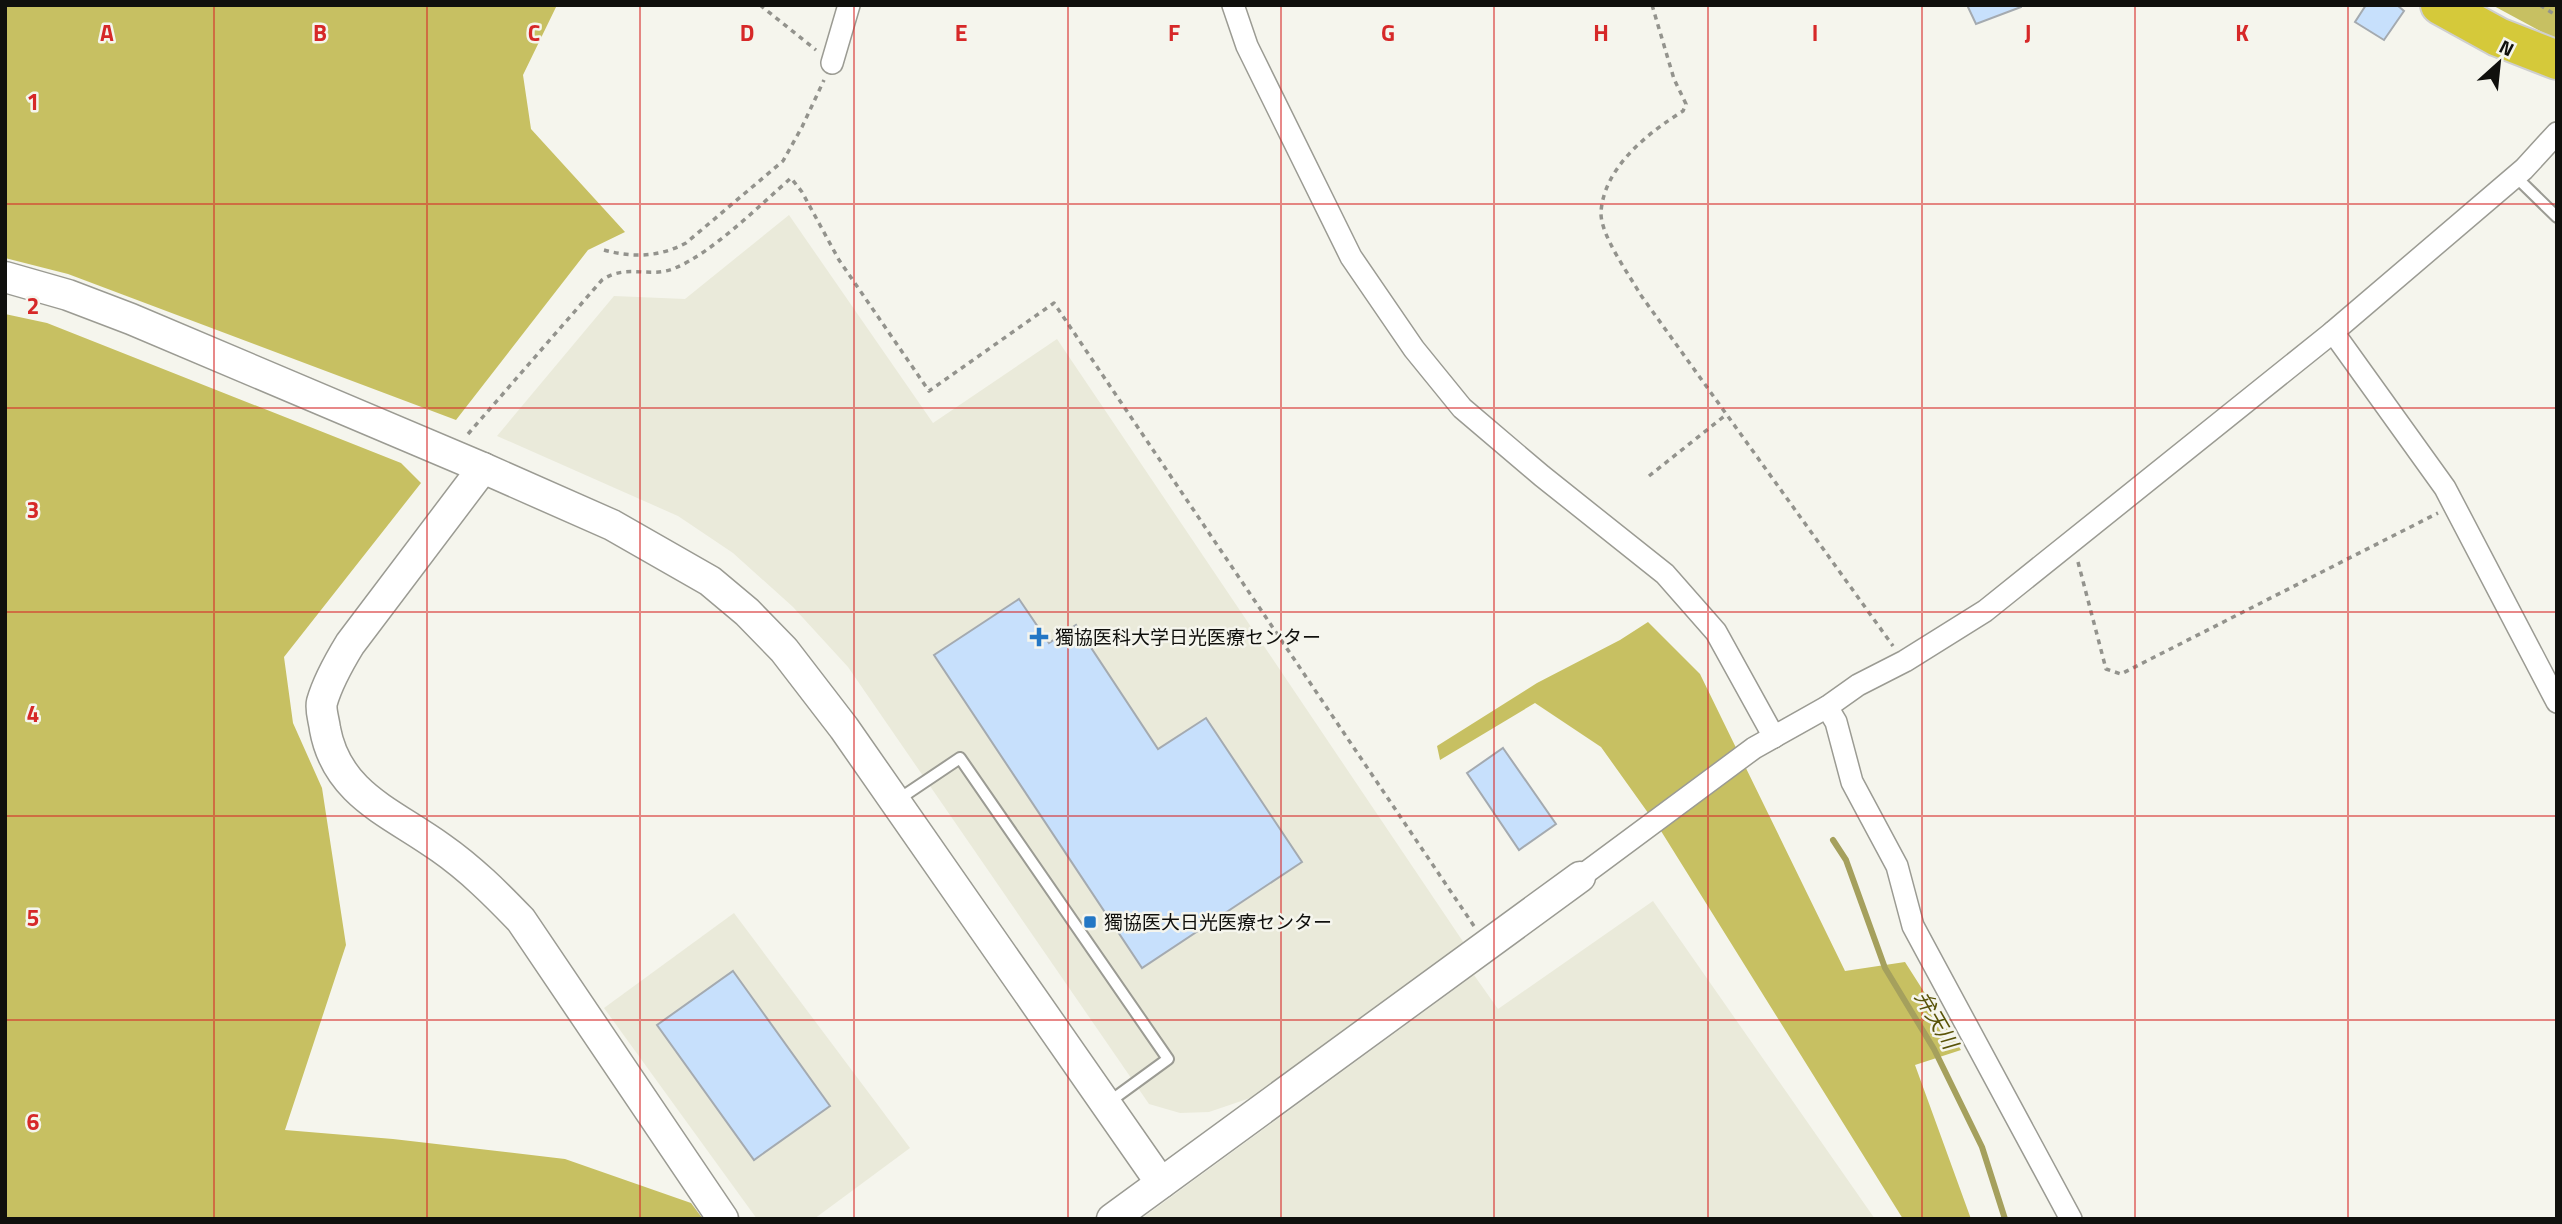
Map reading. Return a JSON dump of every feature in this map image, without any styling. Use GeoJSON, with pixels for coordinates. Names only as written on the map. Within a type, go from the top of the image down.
{"type":"FeatureCollection","features":[{"type":"Feature","properties":{"kind":"highway"},"geometry":{"type":"LineString","coordinates":[[2440,5],[2498,37],[2557,60]]}},
{"type":"Feature","properties":{"kind":"street"},"geometry":{"type":"LineString","coordinates":[[832,63],[849,5]]}},
{"type":"Feature","properties":{"kind":"street"},"geometry":{"type":"LineString","coordinates":[[1233,5],[1247,47],[1351,257],[1414,349],[1462,408],[1665,575],[1716,632],[1774,737]]}},
{"type":"Feature","properties":{"kind":"street"},"geometry":{"type":"LineString","coordinates":[[1112,1219],[1754,748],[1986,611],[2333,332],[2516,177],[2557,133]]}},
{"type":"Feature","properties":{"kind":"street"},"geometry":{"type":"LineString","coordinates":[[5,277],[68,295],[131,319],[483,468],[612,525],[710,582],[747,612],[784,650],[844,728],[1161,1183]]}},
{"type":"Feature","properties":{"kind":"street"},"geometry":{"type":"LineString","coordinates":[[2333,332],[2445,488],[2557,702]]}},
{"type":"Feature","properties":{"kind":"street"},"geometry":{"type":"LineString","coordinates":[[483,468],[344,653],[321,705],[328,744],[349,782],[383,810],[442,848],[482,880],[521,920],[723,1219]]}},
{"type":"Feature","properties":{"kind":"street"},"geometry":{"type":"LineString","coordinates":[[1827,707],[1836,722],[1852,782],[1897,866],[1913,926],[2071,1219]]}},
{"type":"Feature","properties":{"kind":"lane"},"geometry":{"type":"LineString","coordinates":[[2516,177],[2557,217]]}},
{"type":"Feature","properties":{"kind":"lane"},"geometry":{"type":"LineString","coordinates":[[895,801],[960,758],[1168,1059],[1106,1104]]}},
{"type":"Feature","properties":{"kind":"path"},"geometry":{"type":"LineString","coordinates":[[604,250],[632,256],[669,252],[686,243],[783,161],[832,63],[760,5]]}},
{"type":"Feature","properties":{"kind":"path"},"geometry":{"type":"LineString","coordinates":[[1652,5],[1674,79],[1685,104],[1683,111],[1637,145],[1611,178],[1601,213],[1606,232],[1640,294],[1905,661]]}},
{"type":"Feature","properties":{"kind":"path"},"geometry":{"type":"LineString","coordinates":[[2540,5],[2557,16]]}},
{"type":"Feature","properties":{"kind":"path"},"geometry":{"type":"LineString","coordinates":[[468,434],[602,280],[612,273],[627,270],[661,272],[676,268],[707,249],[791,178],[802,192],[839,260],[929,391],[1054,303],[1487,946]]}},
{"type":"Feature","properties":{"kind":"path"},"geometry":{"type":"LineString","coordinates":[[1649,476],[1727,414]]}},
{"type":"Feature","properties":{"kind":"path"},"geometry":{"type":"LineString","coordinates":[[2072,542],[2106,670],[2121,674],[2453,506]]}},
{"type":"Feature","properties":{"kind":"shaded area"},"geometry":{"type":"Polygon","coordinates":[[[5,5],[557,5],[523,75],[531,129],[625,232],[588,250],[456,420],[68,274],[5,258],[5,5]]]}},
{"type":"Feature","properties":{"kind":"shaded area"},"geometry":{"type":"Polygon","coordinates":[[[2492,5],[2557,5],[2557,40],[2553,38],[2492,5]]]}},
{"type":"Feature","properties":{"kind":"shaded area","name":"獨協医科大学日光医療センター"},"geometry":{"type":"Polygon","coordinates":[[[789,215],[933,423],[1057,339],[1466,946],[1259,1095],[1209,1112],[1180,1113],[1149,1104],[848,667],[793,607],[733,553],[678,516],[497,436],[614,296],[685,299],[789,215]]]}},
{"type":"Feature","properties":{"kind":"shaded area"},"geometry":{"type":"Polygon","coordinates":[[[5,314],[47,323],[401,463],[421,483],[284,657],[293,723],[322,788],[346,945],[285,1130],[393,1139],[565,1159],[691,1203],[703,1219],[5,1219],[5,314]]]}},
{"type":"Feature","properties":{"kind":"shaded area"},"geometry":{"type":"Polygon","coordinates":[[[1648,622],[1700,674],[1845,971],[1905,962],[1961,1050],[1915,1065],[1971,1219],[1903,1219],[1661,831],[1601,747],[1535,703],[1440,760],[1437,746],[1537,683],[1620,640],[1648,622]]]}},
{"type":"Feature","properties":{"kind":"shaded area"},"geometry":{"type":"Polygon","coordinates":[[[1653,901],[1875,1219],[1141,1219],[1474,975],[1498,1009],[1653,901]]]}},
{"type":"Feature","properties":{"kind":"shaded area"},"geometry":{"type":"Polygon","coordinates":[[[734,913],[910,1148],[814,1219],[757,1219],[604,1008],[734,913]]]}},
{"type":"Feature","properties":{"kind":"building"},"geometry":{"type":"Polygon","coordinates":[[[1967,5],[2021,5],[2021,7],[1976,24],[1967,5]]]}},
{"type":"Feature","properties":{"kind":"building"},"geometry":{"type":"Polygon","coordinates":[[[2366,5],[2397,5],[2404,11],[2384,40],[2355,22],[2366,5]]]}},
{"type":"Feature","properties":{"kind":"building"},"geometry":{"type":"Polygon","coordinates":[[[1019,599],[1049,643],[1076,625],[1158,749],[1206,718],[1302,862],[1142,968],[934,655],[1019,599]]]}},
{"type":"Feature","properties":{"kind":"building"},"geometry":{"type":"Polygon","coordinates":[[[1503,748],[1556,824],[1519,850],[1467,773],[1503,748]]]}},
{"type":"Feature","properties":{"kind":"building"},"geometry":{"type":"Polygon","coordinates":[[[733,971],[830,1106],[754,1160],[657,1025],[733,971]]]}},
{"type":"Feature","properties":{"kind":"waterway","name":"弁天川"},"geometry":{"type":"LineString","coordinates":[[1833,840],[1846,860],[1885,968],[1934,1049],[1982,1147],[2005,1219]]}},
{"type":"Feature","properties":{"kind":"place","name":"獨協医科大学日光医療センター"},"geometry":{"type":"Point","coordinates":[1039,637]}},
{"type":"Feature","properties":{"kind":"place","name":"獨協医大日光医療センター"},"geometry":{"type":"Point","coordinates":[1090,922]}}]}
